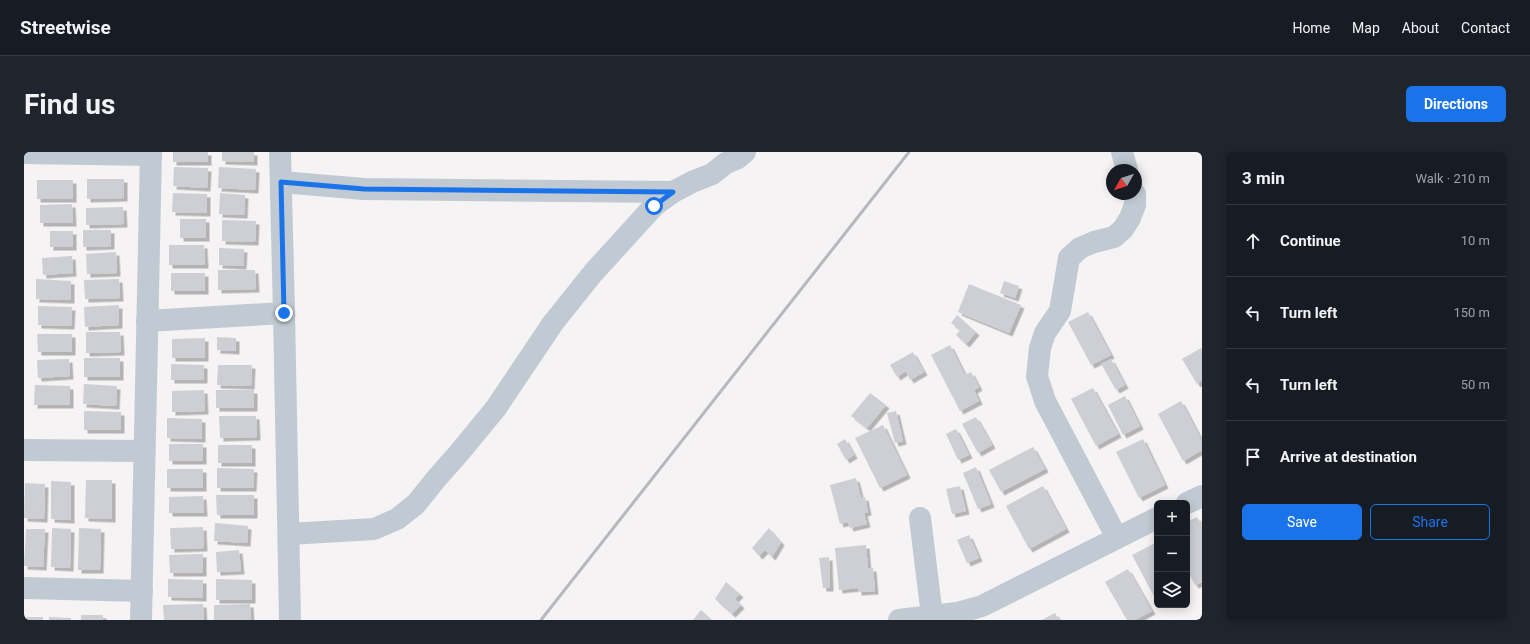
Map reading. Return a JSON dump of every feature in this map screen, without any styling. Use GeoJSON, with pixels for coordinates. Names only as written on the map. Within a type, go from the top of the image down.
{"type":"FeatureCollection","features":[{"type":"Feature","properties":{"kind":"street"},"geometry":{"type":"LineString","coordinates":[[280,152],[290,620]]}},
{"type":"Feature","properties":{"kind":"street"},"geometry":{"type":"LineString","coordinates":[[289,534],[374,529],[397,519],[416,504],[496,408],[552,323],[593,273],[654,206],[673,192],[712,174],[726,163],[738,158],[745,152]]}},
{"type":"Feature","properties":{"kind":"street"},"geometry":{"type":"LineString","coordinates":[[1122,152],[1125,164]]}},
{"type":"Feature","properties":{"kind":"street"},"geometry":{"type":"LineString","coordinates":[[24,153],[150,153],[141,620]]}},
{"type":"Feature","properties":{"kind":"street"},"geometry":{"type":"LineString","coordinates":[[281,182],[364,189],[673,192]]}},
{"type":"Feature","properties":{"kind":"street"},"geometry":{"type":"LineString","coordinates":[[1117,538],[1045,401],[1037,376],[1040,348],[1045,333],[1060,311],[1069,258],[1080,248],[1094,242],[1114,237],[1123,229],[1130,218],[1135,205],[1135,200]]}},
{"type":"Feature","properties":{"kind":"street"},"geometry":{"type":"LineString","coordinates":[[147,321],[284,313]]}},
{"type":"Feature","properties":{"kind":"street"},"geometry":{"type":"LineString","coordinates":[[24,450],[144,450]]}},
{"type":"Feature","properties":{"kind":"street"},"geometry":{"type":"LineString","coordinates":[[1190,502],[1202,496]]}},
{"type":"Feature","properties":{"kind":"street"},"geometry":{"type":"LineString","coordinates":[[920,518],[932,616]]}},
{"type":"Feature","properties":{"kind":"street"},"geometry":{"type":"LineString","coordinates":[[899,620],[957,613],[982,606],[1154,520]]}},
{"type":"Feature","properties":{"kind":"street"},"geometry":{"type":"LineString","coordinates":[[24,588],[142,591]]}},
{"type":"Feature","properties":{"kind":"building"},"geometry":{"type":"Polygon","coordinates":[[[173,152],[208,152],[208,162],[173,162],[173,152]]]}},
{"type":"Feature","properties":{"kind":"building"},"geometry":{"type":"Polygon","coordinates":[[[222,152],[254,152],[254,162],[222,161],[222,152]]]}},
{"type":"Feature","properties":{"kind":"building"},"geometry":{"type":"Polygon","coordinates":[[[174,167],[208,168],[207,188],[173,186],[174,167]]]}},
{"type":"Feature","properties":{"kind":"building"},"geometry":{"type":"Polygon","coordinates":[[[219,167],[256,169],[255,190],[218,188],[219,167]]]}},
{"type":"Feature","properties":{"kind":"building"},"geometry":{"type":"Polygon","coordinates":[[[87,179],[124,179],[124,198],[87,199],[87,179]]]}},
{"type":"Feature","properties":{"kind":"building"},"geometry":{"type":"Polygon","coordinates":[[[37,180],[73,180],[73,199],[37,199],[37,180]]]}},
{"type":"Feature","properties":{"kind":"building"},"geometry":{"type":"Polygon","coordinates":[[[173,193],[207,194],[207,213],[172,212],[173,193]]]}},
{"type":"Feature","properties":{"kind":"building"},"geometry":{"type":"Polygon","coordinates":[[[220,193],[245,195],[244,215],[219,214],[220,193]]]}},
{"type":"Feature","properties":{"kind":"building"},"geometry":{"type":"Polygon","coordinates":[[[72,204],[73,223],[40,223],[40,205],[72,204]]]}},
{"type":"Feature","properties":{"kind":"building"},"geometry":{"type":"Polygon","coordinates":[[[123,207],[124,224],[86,225],[86,208],[123,207]]]}},
{"type":"Feature","properties":{"kind":"building"},"geometry":{"type":"Polygon","coordinates":[[[180,219],[206,219],[206,238],[180,238],[180,219]]]}},
{"type":"Feature","properties":{"kind":"building"},"geometry":{"type":"Polygon","coordinates":[[[222,220],[256,221],[255,242],[222,241],[222,220]]]}},
{"type":"Feature","properties":{"kind":"building"},"geometry":{"type":"Polygon","coordinates":[[[83,230],[111,230],[111,246],[83,247],[83,230]]]}},
{"type":"Feature","properties":{"kind":"building"},"geometry":{"type":"Polygon","coordinates":[[[50,231],[73,231],[73,247],[50,247],[50,231]]]}},
{"type":"Feature","properties":{"kind":"building"},"geometry":{"type":"Polygon","coordinates":[[[169,245],[204,245],[205,265],[169,265],[169,245]]]}},
{"type":"Feature","properties":{"kind":"building"},"geometry":{"type":"Polygon","coordinates":[[[219,248],[244,249],[243,266],[219,265],[219,248]]]}},
{"type":"Feature","properties":{"kind":"building"},"geometry":{"type":"Polygon","coordinates":[[[116,252],[117,273],[87,274],[86,254],[116,252]]]}},
{"type":"Feature","properties":{"kind":"building"},"geometry":{"type":"Polygon","coordinates":[[[72,256],[73,273],[43,275],[42,258],[72,256]]]}},
{"type":"Feature","properties":{"kind":"building"},"geometry":{"type":"Polygon","coordinates":[[[218,270],[255,270],[256,289],[218,290],[218,270]]]}},
{"type":"Feature","properties":{"kind":"building"},"geometry":{"type":"Polygon","coordinates":[[[171,273],[205,273],[205,291],[171,291],[171,273]]]}},
{"type":"Feature","properties":{"kind":"building"},"geometry":{"type":"Polygon","coordinates":[[[36,279],[71,281],[71,300],[36,299],[36,279]]]}},
{"type":"Feature","properties":{"kind":"building"},"geometry":{"type":"Polygon","coordinates":[[[119,279],[120,298],[85,299],[84,280],[119,279]]]}},
{"type":"Feature","properties":{"kind":"building"},"geometry":{"type":"Polygon","coordinates":[[[1004,281],[1019,286],[1015,298],[1000,293],[1004,281]]]}},
{"type":"Feature","properties":{"kind":"building"},"geometry":{"type":"Polygon","coordinates":[[[969,284],[1021,305],[1009,333],[958,312],[969,284]]]}},
{"type":"Feature","properties":{"kind":"building"},"geometry":{"type":"Polygon","coordinates":[[[119,305],[119,325],[85,327],[84,307],[119,305]]]}},
{"type":"Feature","properties":{"kind":"building"},"geometry":{"type":"Polygon","coordinates":[[[38,306],[72,307],[71,326],[38,325],[38,306]]]}},
{"type":"Feature","properties":{"kind":"building"},"geometry":{"type":"Polygon","coordinates":[[[1088,312],[1111,355],[1091,365],[1068,322],[1088,312]]]}},
{"type":"Feature","properties":{"kind":"building"},"geometry":{"type":"Polygon","coordinates":[[[957,315],[976,332],[966,344],[956,335],[960,330],[951,323],[957,315]]]}},
{"type":"Feature","properties":{"kind":"building"},"geometry":{"type":"Polygon","coordinates":[[[86,332],[120,332],[121,352],[86,353],[86,332]]]}},
{"type":"Feature","properties":{"kind":"building"},"geometry":{"type":"Polygon","coordinates":[[[37,334],[72,334],[72,352],[38,352],[37,334]]]}},
{"type":"Feature","properties":{"kind":"building"},"geometry":{"type":"Polygon","coordinates":[[[217,337],[236,338],[236,351],[217,350],[217,337]]]}},
{"type":"Feature","properties":{"kind":"building"},"geometry":{"type":"Polygon","coordinates":[[[205,338],[205,358],[172,358],[172,339],[205,338]]]}},
{"type":"Feature","properties":{"kind":"building"},"geometry":{"type":"Polygon","coordinates":[[[950,345],[965,375],[971,372],[979,387],[974,390],[979,401],[960,411],[931,355],[950,345]]]}},
{"type":"Feature","properties":{"kind":"building"},"geometry":{"type":"Polygon","coordinates":[[[1201,348],[1202,380],[1197,384],[1182,359],[1201,348]]]}},
{"type":"Feature","properties":{"kind":"building"},"geometry":{"type":"Polygon","coordinates":[[[913,352],[924,372],[910,380],[906,371],[897,377],[890,365],[913,352]]]}},
{"type":"Feature","properties":{"kind":"building"},"geometry":{"type":"Polygon","coordinates":[[[84,358],[120,358],[120,377],[84,377],[84,358]]]}},
{"type":"Feature","properties":{"kind":"building"},"geometry":{"type":"Polygon","coordinates":[[[69,359],[70,376],[38,378],[37,360],[69,359]]]}},
{"type":"Feature","properties":{"kind":"building"},"geometry":{"type":"Polygon","coordinates":[[[1111,359],[1125,385],[1116,390],[1101,364],[1111,359]]]}},
{"type":"Feature","properties":{"kind":"building"},"geometry":{"type":"Polygon","coordinates":[[[171,364],[204,365],[204,380],[171,380],[171,364]]]}},
{"type":"Feature","properties":{"kind":"building"},"geometry":{"type":"Polygon","coordinates":[[[218,365],[252,365],[251,386],[217,385],[218,365]]]}},
{"type":"Feature","properties":{"kind":"building"},"geometry":{"type":"Polygon","coordinates":[[[84,384],[117,386],[116,406],[83,404],[84,384]]]}},
{"type":"Feature","properties":{"kind":"building"},"geometry":{"type":"Polygon","coordinates":[[[35,385],[70,386],[70,405],[34,405],[35,385]]]}},
{"type":"Feature","properties":{"kind":"building"},"geometry":{"type":"Polygon","coordinates":[[[1093,388],[1118,434],[1096,446],[1071,399],[1093,388]]]}},
{"type":"Feature","properties":{"kind":"building"},"geometry":{"type":"Polygon","coordinates":[[[204,390],[205,411],[172,412],[172,391],[204,390]]]}},
{"type":"Feature","properties":{"kind":"building"},"geometry":{"type":"Polygon","coordinates":[[[216,390],[254,390],[254,408],[216,408],[216,390]]]}},
{"type":"Feature","properties":{"kind":"building"},"geometry":{"type":"Polygon","coordinates":[[[870,393],[886,405],[867,428],[851,416],[870,393]]]}},
{"type":"Feature","properties":{"kind":"building"},"geometry":{"type":"Polygon","coordinates":[[[1125,396],[1140,426],[1123,435],[1108,405],[1125,396]]]}},
{"type":"Feature","properties":{"kind":"building"},"geometry":{"type":"Polygon","coordinates":[[[1181,401],[1202,441],[1202,450],[1183,461],[1158,414],[1181,401]]]}},
{"type":"Feature","properties":{"kind":"building"},"geometry":{"type":"Polygon","coordinates":[[[84,411],[121,412],[121,430],[84,430],[84,411]]]}},
{"type":"Feature","properties":{"kind":"building"},"geometry":{"type":"Polygon","coordinates":[[[896,411],[903,441],[895,443],[887,413],[896,411]]]}},
{"type":"Feature","properties":{"kind":"building"},"geometry":{"type":"Polygon","coordinates":[[[219,416],[256,416],[257,437],[220,438],[219,416]]]}},
{"type":"Feature","properties":{"kind":"building"},"geometry":{"type":"Polygon","coordinates":[[[976,417],[992,445],[978,453],[962,424],[976,417]]]}},
{"type":"Feature","properties":{"kind":"building"},"geometry":{"type":"Polygon","coordinates":[[[167,418],[202,419],[202,439],[167,438],[167,418]]]}},
{"type":"Feature","properties":{"kind":"building"},"geometry":{"type":"Polygon","coordinates":[[[883,425],[907,475],[880,488],[855,438],[883,425]]]}},
{"type":"Feature","properties":{"kind":"building"},"geometry":{"type":"Polygon","coordinates":[[[956,429],[969,455],[958,460],[946,434],[956,429]]]}},
{"type":"Feature","properties":{"kind":"building"},"geometry":{"type":"Polygon","coordinates":[[[845,439],[854,455],[846,460],[837,444],[845,439]]]}},
{"type":"Feature","properties":{"kind":"building"},"geometry":{"type":"Polygon","coordinates":[[[1143,439],[1165,485],[1139,498],[1116,452],[1143,439]]]}},
{"type":"Feature","properties":{"kind":"building"},"geometry":{"type":"Polygon","coordinates":[[[169,444],[203,444],[203,461],[169,461],[169,444]]]}},
{"type":"Feature","properties":{"kind":"building"},"geometry":{"type":"Polygon","coordinates":[[[218,445],[252,445],[252,463],[218,463],[218,445]]]}},
{"type":"Feature","properties":{"kind":"building"},"geometry":{"type":"Polygon","coordinates":[[[1033,447],[1045,469],[1001,492],[989,470],[1033,447]]]}},
{"type":"Feature","properties":{"kind":"building"},"geometry":{"type":"Polygon","coordinates":[[[976,467],[991,504],[978,509],[963,473],[976,467]]]}},
{"type":"Feature","properties":{"kind":"building"},"geometry":{"type":"Polygon","coordinates":[[[217,468],[254,469],[253,488],[217,488],[217,468]]]}},
{"type":"Feature","properties":{"kind":"building"},"geometry":{"type":"Polygon","coordinates":[[[167,469],[203,469],[203,488],[167,488],[167,469]]]}},
{"type":"Feature","properties":{"kind":"building"},"geometry":{"type":"Polygon","coordinates":[[[856,478],[861,498],[865,497],[868,512],[864,513],[867,524],[850,528],[848,522],[840,524],[830,485],[856,478]]]}},
{"type":"Feature","properties":{"kind":"building"},"geometry":{"type":"Polygon","coordinates":[[[86,480],[112,480],[112,519],[85,518],[86,480]]]}},
{"type":"Feature","properties":{"kind":"building"},"geometry":{"type":"Polygon","coordinates":[[[51,481],[71,482],[71,520],[51,519],[51,481]]]}},
{"type":"Feature","properties":{"kind":"building"},"geometry":{"type":"Polygon","coordinates":[[[25,483],[45,484],[44,519],[24,518],[25,483]]]}},
{"type":"Feature","properties":{"kind":"building"},"geometry":{"type":"Polygon","coordinates":[[[960,486],[966,511],[952,514],[946,489],[960,486]]]}},
{"type":"Feature","properties":{"kind":"building"},"geometry":{"type":"Polygon","coordinates":[[[1043,486],[1066,529],[1029,549],[1006,506],[1043,486]]]}},
{"type":"Feature","properties":{"kind":"building"},"geometry":{"type":"Polygon","coordinates":[[[216,495],[254,495],[254,515],[217,515],[216,495]]]}},
{"type":"Feature","properties":{"kind":"building"},"geometry":{"type":"Polygon","coordinates":[[[203,496],[204,513],[169,513],[169,497],[203,496]]]}},
{"type":"Feature","properties":{"kind":"building"},"geometry":{"type":"Polygon","coordinates":[[[1197,517],[1202,525],[1202,582],[1195,585],[1190,576],[1190,520],[1197,517]]]}},
{"type":"Feature","properties":{"kind":"building"},"geometry":{"type":"Polygon","coordinates":[[[215,523],[248,526],[247,543],[214,541],[215,523]]]}},
{"type":"Feature","properties":{"kind":"building"},"geometry":{"type":"Polygon","coordinates":[[[203,527],[204,548],[171,549],[170,528],[203,527]]]}},
{"type":"Feature","properties":{"kind":"building"},"geometry":{"type":"Polygon","coordinates":[[[52,528],[71,529],[70,568],[51,567],[52,528]]]}},
{"type":"Feature","properties":{"kind":"building"},"geometry":{"type":"Polygon","coordinates":[[[79,528],[101,529],[100,570],[78,570],[79,528]]]}},
{"type":"Feature","properties":{"kind":"building"},"geometry":{"type":"Polygon","coordinates":[[[769,528],[781,542],[772,557],[765,550],[759,556],[752,548],[769,528]]]}},
{"type":"Feature","properties":{"kind":"building"},"geometry":{"type":"Polygon","coordinates":[[[26,529],[45,529],[43,567],[24,566],[26,529]]]}},
{"type":"Feature","properties":{"kind":"building"},"geometry":{"type":"Polygon","coordinates":[[[969,535],[979,558],[967,563],[957,540],[969,535]]]}},
{"type":"Feature","properties":{"kind":"building"},"geometry":{"type":"Polygon","coordinates":[[[1154,544],[1154,596],[1132,555],[1154,544]]]}},
{"type":"Feature","properties":{"kind":"building"},"geometry":{"type":"Polygon","coordinates":[[[866,545],[868,568],[873,568],[875,591],[858,592],[858,588],[839,590],[835,548],[866,545]]]}},
{"type":"Feature","properties":{"kind":"building"},"geometry":{"type":"Polygon","coordinates":[[[239,550],[241,571],[217,572],[216,552],[239,550]]]}},
{"type":"Feature","properties":{"kind":"building"},"geometry":{"type":"Polygon","coordinates":[[[203,554],[203,573],[170,573],[169,555],[203,554]]]}},
{"type":"Feature","properties":{"kind":"building"},"geometry":{"type":"Polygon","coordinates":[[[829,557],[830,588],[823,588],[819,558],[829,557]]]}},
{"type":"Feature","properties":{"kind":"building"},"geometry":{"type":"Polygon","coordinates":[[[1128,569],[1152,611],[1135,620],[1127,620],[1105,582],[1128,569]]]}},
{"type":"Feature","properties":{"kind":"building"},"geometry":{"type":"Polygon","coordinates":[[[168,579],[203,580],[203,598],[168,597],[168,579]]]}},
{"type":"Feature","properties":{"kind":"building"},"geometry":{"type":"Polygon","coordinates":[[[216,579],[252,580],[252,600],[216,600],[216,579]]]}},
{"type":"Feature","properties":{"kind":"building"},"geometry":{"type":"Polygon","coordinates":[[[726,582],[740,594],[735,599],[741,605],[732,614],[715,599],[726,582]]]}},
{"type":"Feature","properties":{"kind":"building"},"geometry":{"type":"Polygon","coordinates":[[[203,604],[204,620],[164,620],[163,605],[203,604]]]}},
{"type":"Feature","properties":{"kind":"building"},"geometry":{"type":"Polygon","coordinates":[[[250,604],[251,620],[214,620],[214,605],[250,604]]]}},
{"type":"Feature","properties":{"kind":"building"},"geometry":{"type":"Polygon","coordinates":[[[701,610],[712,620],[693,620],[701,610]]]}},
{"type":"Feature","properties":{"kind":"building"},"geometry":{"type":"Polygon","coordinates":[[[1055,613],[1059,620],[1042,620],[1055,613]]]}},
{"type":"Feature","properties":{"kind":"building"},"geometry":{"type":"Polygon","coordinates":[[[81,615],[103,615],[103,620],[81,620],[81,615]]]}},
{"type":"Feature","properties":{"kind":"building"},"geometry":{"type":"Polygon","coordinates":[[[25,617],[43,617],[43,620],[24,620],[25,617]]]}},
{"type":"Feature","properties":{"kind":"building"},"geometry":{"type":"Polygon","coordinates":[[[49,617],[71,618],[71,620],[49,620],[49,617]]]}},
{"type":"Feature","properties":{"kind":"railway"},"geometry":{"type":"LineString","coordinates":[[541,620],[909,152]]}},
{"type":"Feature","properties":{"kind":"route"},"geometry":{"type":"LineString","coordinates":[[284,313],[281,182],[364,189],[673,192],[654,206]]}}]}
